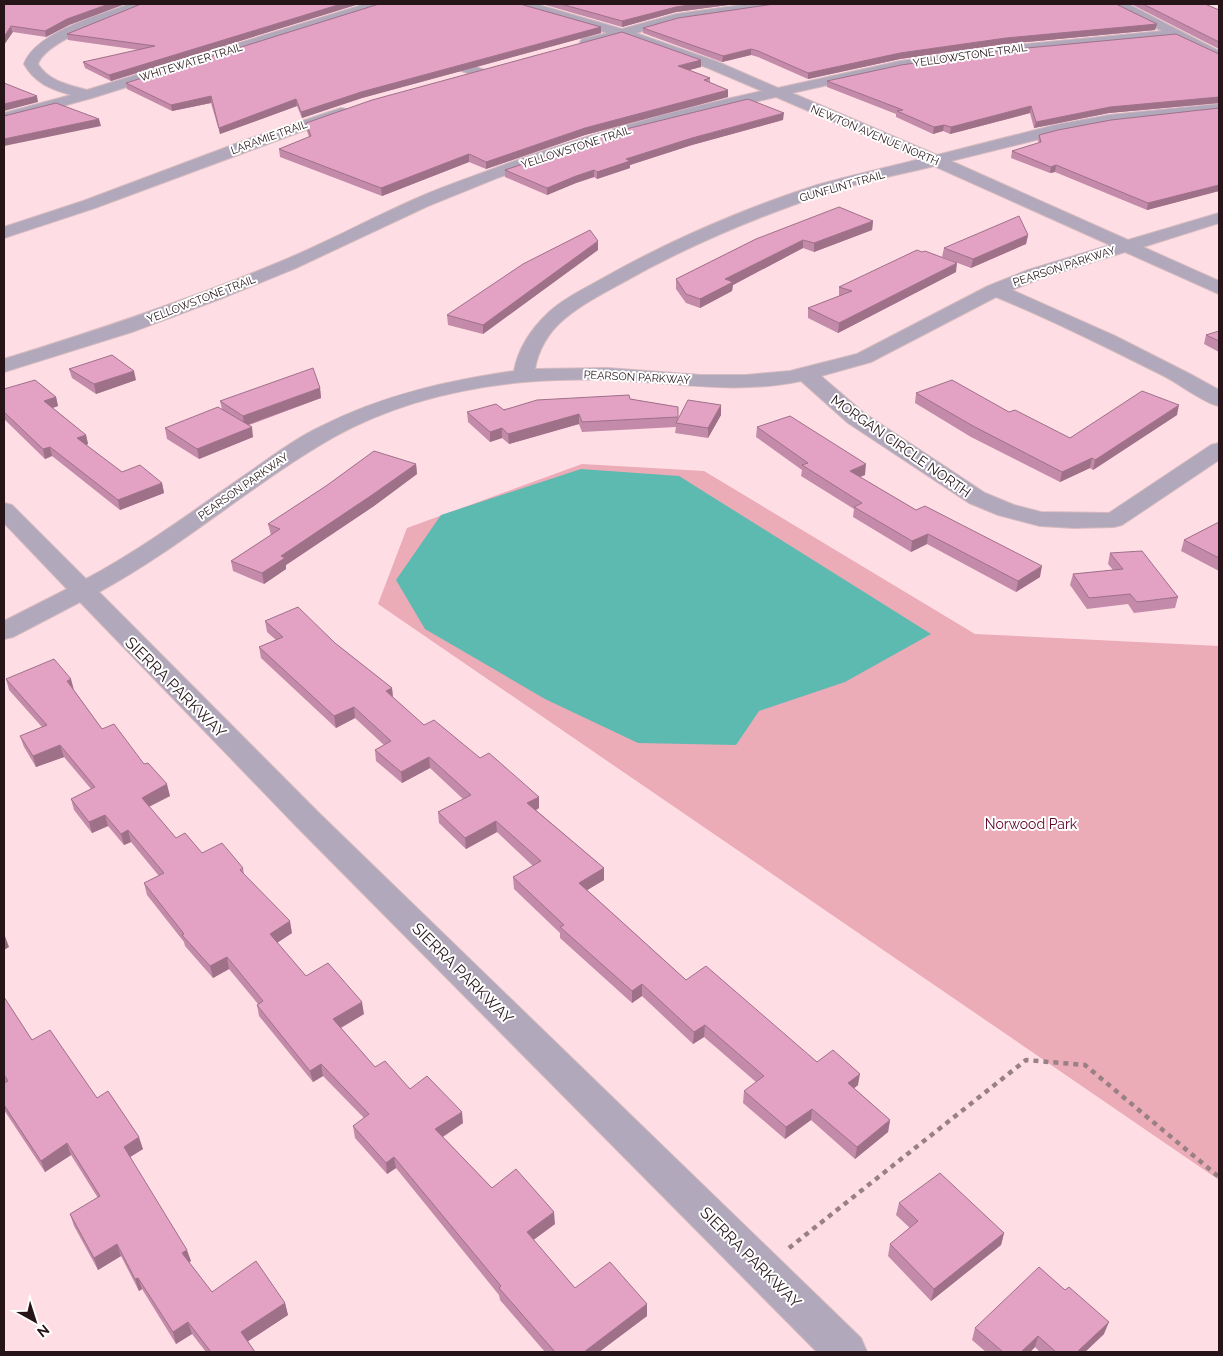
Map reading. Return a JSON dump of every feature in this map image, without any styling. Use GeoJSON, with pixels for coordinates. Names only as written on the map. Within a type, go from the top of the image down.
{"type":"FeatureCollection","features":[{"type":"Feature","properties":{"kind":"street"},"geometry":{"type":"LineString","coordinates":[[87,95],[43,80],[34,72],[31,64],[34,56],[41,47],[54,39],[139,4]]}},
{"type":"Feature","properties":{"kind":"street","name":"WHITEWATER TRAIL"},"geometry":{"type":"LineString","coordinates":[[4,118],[87,95],[377,4]]}},
{"type":"Feature","properties":{"kind":"street","name":"NEWTON AVENUE NORTH"},"geometry":{"type":"LineString","coordinates":[[523,4],[621,32],[713,65],[935,160],[1219,288]]}},
{"type":"Feature","properties":{"kind":"street"},"geometry":{"type":"LineString","coordinates":[[570,47],[621,32],[700,14],[773,4]]}},
{"type":"Feature","properties":{"kind":"street"},"geometry":{"type":"LineString","coordinates":[[1119,4],[1219,56]]}},
{"type":"Feature","properties":{"kind":"street","name":"YELLOWSTONE TRAIL"},"geometry":{"type":"LineString","coordinates":[[4,366],[125,328],[213,296],[290,264],[422,202],[499,172],[624,130],[774,92],[866,72],[952,57],[1050,45],[1177,34]]}},
{"type":"Feature","properties":{"kind":"street"},"geometry":{"type":"LineString","coordinates":[[460,66],[480,73]]}},
{"type":"Feature","properties":{"kind":"street"},"geometry":{"type":"LineString","coordinates":[[453,80],[498,68]]}},
{"type":"Feature","properties":{"kind":"street","name":"LARAMIE TRAIL"},"geometry":{"type":"LineString","coordinates":[[4,233],[100,201],[233,149],[358,106]]}},
{"type":"Feature","properties":{"kind":"street","name":"GUNFLINT TRAIL"},"geometry":{"type":"LineString","coordinates":[[524,376],[528,358],[538,337],[554,317],[578,300],[632,269],[688,242],[823,189],[1055,130],[1147,115],[1219,108]]}},
{"type":"Feature","properties":{"kind":"street","name":"PEARSON PARKWAY"},"geometry":{"type":"LineString","coordinates":[[82,591],[130,564],[293,452],[328,431],[369,412],[413,397],[459,386],[524,376],[607,374],[746,381],[806,374],[864,358],[995,290],[1035,274],[1219,218]]}},
{"type":"Feature","properties":{"kind":"street"},"geometry":{"type":"LineString","coordinates":[[995,290],[1104,337],[1203,388],[1219,400]]}},
{"type":"Feature","properties":{"kind":"street","name":"MORGAN CIRCLE NORTH"},"geometry":{"type":"LineString","coordinates":[[806,374],[856,418],[977,498],[1006,510],[1040,519],[1074,521],[1114,520],[1219,450]]}},
{"type":"Feature","properties":{"kind":"street","name":"SIERRA PARKWAY"},"geometry":{"type":"LineString","coordinates":[[4,510],[309,821],[846,1352]]}},
{"type":"Feature","properties":{"kind":"street"},"geometry":{"type":"LineString","coordinates":[[4,631],[82,591]]}},
{"type":"Feature","properties":{"kind":"path"},"geometry":{"type":"LineString","coordinates":[[763,1269],[1026,1060],[1085,1065],[1219,1177]]}},
{"type":"Feature","properties":{"kind":"green space","name":"Norwood Park"},"geometry":{"type":"Polygon","coordinates":[[[582,464],[704,471],[975,634],[1219,646],[1219,1180],[378,604],[407,528],[582,464]]]}},
{"type":"Feature","properties":{"kind":"water"},"geometry":{"type":"Polygon","coordinates":[[[581,469],[679,476],[931,634],[845,682],[759,711],[736,745],[638,743],[545,699],[425,629],[396,580],[441,515],[581,469]]]}},
{"type":"Feature","properties":{"kind":"building"},"geometry":{"type":"Polygon","coordinates":[[[4,4],[109,4],[67,19],[45,31],[11,26],[4,37],[4,4]]]}},
{"type":"Feature","properties":{"kind":"building"},"geometry":{"type":"Polygon","coordinates":[[[141,4],[341,4],[109,75],[83,62],[155,46],[67,34],[141,4]]]}},
{"type":"Feature","properties":{"kind":"building"},"geometry":{"type":"Polygon","coordinates":[[[379,4],[520,4],[601,27],[361,92],[301,112],[296,99],[219,128],[211,96],[171,105],[126,83],[379,4]]]}},
{"type":"Feature","properties":{"kind":"building"},"geometry":{"type":"Polygon","coordinates":[[[561,4],[696,4],[676,7],[622,21],[561,4]]]}},
{"type":"Feature","properties":{"kind":"building"},"geometry":{"type":"Polygon","coordinates":[[[774,4],[1116,4],[1157,24],[1006,38],[900,53],[808,73],[751,49],[723,56],[643,28],[678,18],[774,4]]]}},
{"type":"Feature","properties":{"kind":"building"},"geometry":{"type":"Polygon","coordinates":[[[1143,4],[1205,4],[1219,10],[1219,42],[1143,4]]]}},
{"type":"Feature","properties":{"kind":"building"},"geometry":{"type":"Polygon","coordinates":[[[622,32],[701,60],[678,66],[710,78],[704,80],[728,90],[585,128],[486,162],[469,154],[381,188],[279,149],[311,136],[306,123],[372,100],[622,32]]]}},
{"type":"Feature","properties":{"kind":"building"},"geometry":{"type":"Polygon","coordinates":[[[1176,34],[1219,54],[1219,97],[1110,107],[1036,122],[1031,106],[951,127],[944,125],[934,127],[897,111],[903,110],[827,81],[901,65],[1006,50],[1176,34]]]}},
{"type":"Feature","properties":{"kind":"building"},"geometry":{"type":"Polygon","coordinates":[[[4,83],[37,96],[4,104],[4,83]]]}},
{"type":"Feature","properties":{"kind":"building"},"geometry":{"type":"Polygon","coordinates":[[[748,99],[784,113],[692,138],[626,159],[630,161],[597,172],[594,170],[576,176],[547,188],[505,170],[630,128],[748,99]]]}},
{"type":"Feature","properties":{"kind":"building"},"geometry":{"type":"Polygon","coordinates":[[[56,103],[99,119],[4,139],[4,116],[56,103]]]}},
{"type":"Feature","properties":{"kind":"building"},"geometry":{"type":"Polygon","coordinates":[[[1219,108],[1219,185],[1148,203],[1056,165],[1051,167],[1012,151],[1041,142],[1039,135],[1058,130],[1111,120],[1219,108]]]}},
{"type":"Feature","properties":{"kind":"building"},"geometry":{"type":"Polygon","coordinates":[[[839,207],[873,221],[814,243],[803,240],[725,279],[733,282],[700,299],[686,294],[676,279],[756,239],[839,207]]]}},
{"type":"Feature","properties":{"kind":"building"},"geometry":{"type":"Polygon","coordinates":[[[1019,216],[1028,235],[973,259],[944,248],[1019,216]]]}},
{"type":"Feature","properties":{"kind":"building"},"geometry":{"type":"Polygon","coordinates":[[[590,230],[598,241],[483,325],[447,315],[523,264],[590,230]]]}},
{"type":"Feature","properties":{"kind":"building"},"geometry":{"type":"Polygon","coordinates":[[[917,250],[925,251],[957,263],[839,323],[808,308],[852,291],[839,287],[917,250]]]}},
{"type":"Feature","properties":{"kind":"building"},"geometry":{"type":"Polygon","coordinates":[[[1219,331],[1219,341],[1206,335],[1219,331]]]}},
{"type":"Feature","properties":{"kind":"building"},"geometry":{"type":"Polygon","coordinates":[[[112,355],[134,371],[94,384],[69,369],[112,355]]]}},
{"type":"Feature","properties":{"kind":"building"},"geometry":{"type":"Polygon","coordinates":[[[313,368],[320,388],[243,416],[220,401],[313,368]]]}},
{"type":"Feature","properties":{"kind":"building"},"geometry":{"type":"Polygon","coordinates":[[[35,380],[56,397],[44,401],[86,435],[77,438],[122,472],[140,465],[162,483],[118,500],[50,447],[43,449],[4,412],[4,389],[35,380]]]}},
{"type":"Feature","properties":{"kind":"building"},"geometry":{"type":"Polygon","coordinates":[[[952,380],[1009,412],[1015,410],[1070,438],[1142,391],[1179,405],[1095,460],[1092,458],[1062,472],[973,426],[916,393],[952,380]]]}},
{"type":"Feature","properties":{"kind":"building"},"geometry":{"type":"Polygon","coordinates":[[[629,395],[630,399],[678,407],[678,417],[582,422],[579,414],[508,434],[502,428],[490,432],[467,412],[496,404],[504,410],[537,400],[629,395]]]}},
{"type":"Feature","properties":{"kind":"building"},"geometry":{"type":"Polygon","coordinates":[[[688,400],[721,405],[708,428],[676,423],[688,400]]]}},
{"type":"Feature","properties":{"kind":"building"},"geometry":{"type":"Polygon","coordinates":[[[218,407],[252,427],[197,449],[165,428],[218,407]]]}},
{"type":"Feature","properties":{"kind":"building"},"geometry":{"type":"Polygon","coordinates":[[[790,416],[866,464],[850,471],[916,510],[925,506],[1042,566],[1018,581],[928,534],[912,541],[854,507],[862,503],[802,465],[808,463],[757,427],[790,416]]]}},
{"type":"Feature","properties":{"kind":"building"},"geometry":{"type":"Polygon","coordinates":[[[374,451],[416,464],[281,556],[285,558],[262,573],[231,561],[280,529],[268,524],[326,486],[374,451]]]}},
{"type":"Feature","properties":{"kind":"building"},"geometry":{"type":"Polygon","coordinates":[[[1219,522],[1219,558],[1184,540],[1219,522]]]}},
{"type":"Feature","properties":{"kind":"building"},"geometry":{"type":"Polygon","coordinates":[[[1142,551],[1178,597],[1137,602],[1130,594],[1089,598],[1073,574],[1123,569],[1110,553],[1142,551]]]}},
{"type":"Feature","properties":{"kind":"building"},"geometry":{"type":"Polygon","coordinates":[[[298,607],[335,643],[392,688],[386,691],[424,725],[434,720],[480,758],[489,753],[539,797],[527,803],[604,868],[579,883],[686,980],[706,966],[817,1062],[833,1050],[860,1074],[848,1083],[890,1120],[857,1147],[812,1109],[786,1127],[744,1091],[764,1076],[705,1025],[694,1032],[642,984],[632,991],[560,927],[564,925],[513,877],[541,861],[496,821],[465,838],[438,812],[471,795],[429,757],[401,772],[375,750],[391,741],[354,707],[334,716],[259,647],[283,637],[265,621],[298,607]]]}},
{"type":"Feature","properties":{"kind":"building"},"geometry":{"type":"Polygon","coordinates":[[[54,659],[71,679],[67,681],[102,729],[114,724],[144,764],[148,763],[167,784],[142,798],[176,838],[185,833],[202,853],[222,843],[243,868],[240,870],[290,921],[270,934],[306,976],[328,963],[362,1002],[333,1019],[375,1067],[385,1061],[410,1089],[427,1076],[462,1112],[435,1129],[492,1188],[516,1169],[554,1212],[527,1232],[575,1288],[610,1262],[647,1304],[584,1352],[555,1352],[499,1288],[501,1286],[394,1157],[386,1163],[353,1126],[369,1114],[321,1064],[310,1071],[257,1005],[263,1001],[227,957],[210,966],[182,935],[184,934],[144,883],[164,873],[128,830],[121,834],[105,815],[89,822],[71,799],[95,787],[60,745],[33,756],[20,736],[47,725],[6,679],[54,659]]]}},
{"type":"Feature","properties":{"kind":"building"},"geometry":{"type":"Polygon","coordinates":[[[4,997],[32,1040],[50,1030],[97,1098],[108,1091],[139,1137],[124,1147],[187,1250],[182,1253],[212,1292],[256,1261],[285,1303],[241,1332],[255,1352],[211,1352],[188,1322],[173,1332],[138,1278],[135,1279],[117,1244],[94,1258],[70,1214],[100,1196],[67,1143],[41,1161],[4,1105],[4,1083],[8,1081],[4,1075],[4,997]]]}},
{"type":"Feature","properties":{"kind":"building"},"geometry":{"type":"Polygon","coordinates":[[[940,1173],[1004,1233],[934,1289],[890,1244],[918,1221],[899,1203],[940,1173]]]}},
{"type":"Feature","properties":{"kind":"building"},"geometry":{"type":"Polygon","coordinates":[[[1039,1267],[1065,1290],[1069,1287],[1109,1322],[1077,1352],[1056,1352],[1038,1336],[1021,1352],[1003,1352],[975,1328],[1039,1267]]]}}]}
